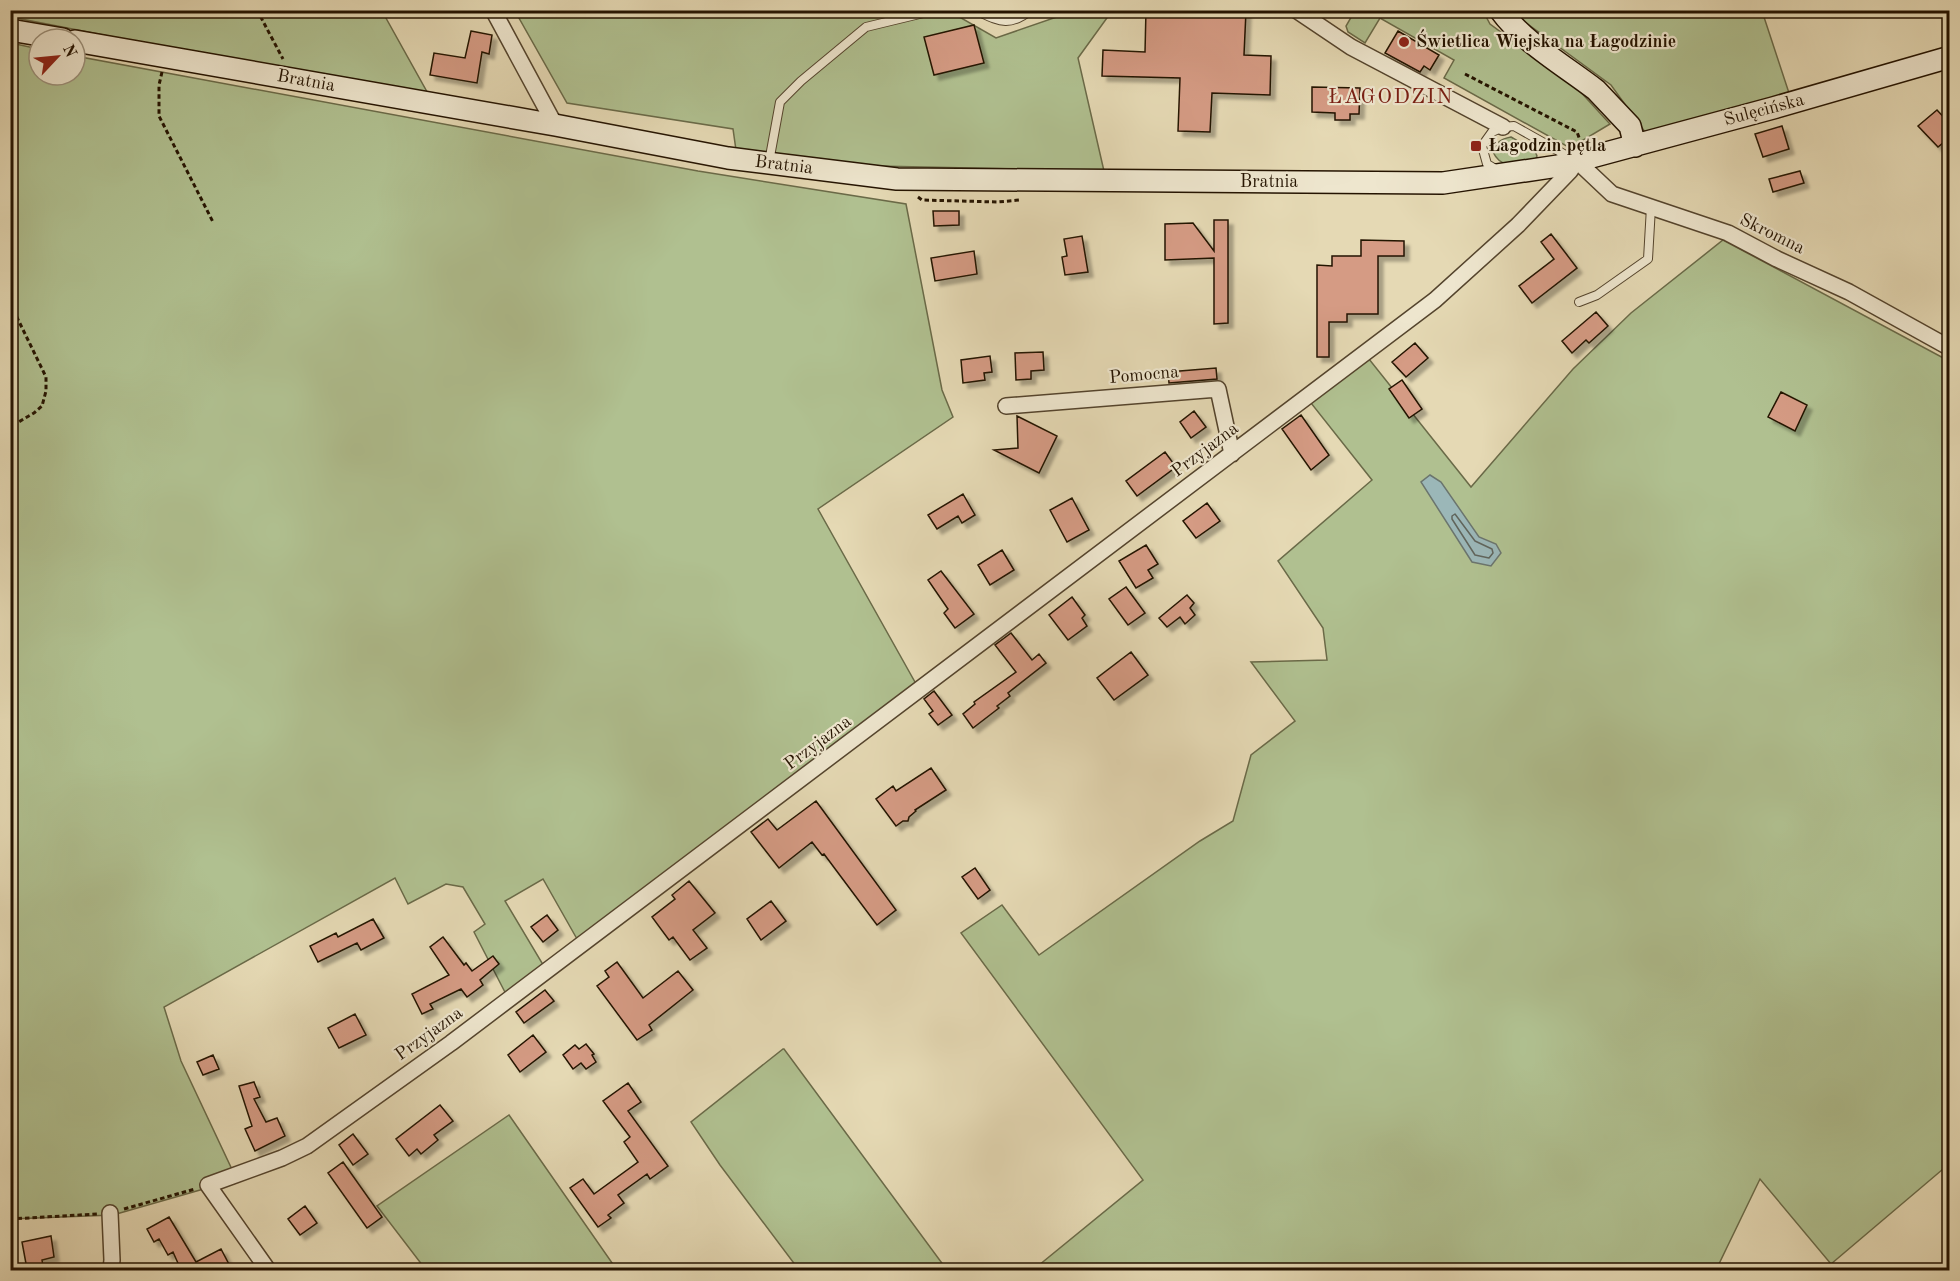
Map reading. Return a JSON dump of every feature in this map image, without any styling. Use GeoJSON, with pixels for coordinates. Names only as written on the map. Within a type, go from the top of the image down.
{"type":"FeatureCollection","features":[{"type":"Feature","properties":{"kind":"street"},"geometry":{"type":"LineString","coordinates":[[493,10],[555,125]]}},
{"type":"Feature","properties":{"kind":"street"},"geometry":{"type":"LineString","coordinates":[[1296,10],[1351,47],[1503,127]]}},
{"type":"Feature","properties":{"kind":"street"},"geometry":{"type":"LineString","coordinates":[[1500,10],[1507,20],[1527,38],[1606,99],[1630,126],[1635,146]]}},
{"type":"Feature","properties":{"kind":"street"},"geometry":{"type":"LineString","coordinates":[[10,30],[27,33]]}},
{"type":"Feature","properties":{"kind":"street","name":"Bratnia"},"geometry":{"type":"LineString","coordinates":[[87,43],[294,78],[728,158],[897,179],[1443,183],[1558,166],[1583,160]]}},
{"type":"Feature","properties":{"kind":"street","name":"Sulęcińska"},"geometry":{"type":"LineString","coordinates":[[1583,160],[1950,57]]}},
{"type":"Feature","properties":{"kind":"street","name":"Skromna"},"geometry":{"type":"LineString","coordinates":[[1583,160],[1612,194],[1728,233],[1777,259],[1849,292],[1950,348]]}},
{"type":"Feature","properties":{"kind":"street","name":"Przyjazna"},"geometry":{"type":"LineString","coordinates":[[208,1185],[282,1158],[307,1146],[441,1050],[1436,300],[1518,225],[1583,160]]}},
{"type":"Feature","properties":{"kind":"street","name":"Pomocna"},"geometry":{"type":"LineString","coordinates":[[1006,406],[1218,389],[1232,454]]}},
{"type":"Feature","properties":{"kind":"street"},"geometry":{"type":"LineString","coordinates":[[208,1185],[268,1270]]}},
{"type":"Feature","properties":{"kind":"street"},"geometry":{"type":"LineString","coordinates":[[110,1213],[111,1270]]}},
{"type":"Feature","properties":{"kind":"lane"},"geometry":{"type":"LineString","coordinates":[[769,164],[780,102],[801,81],[866,27],[936,10]]}},
{"type":"Feature","properties":{"kind":"lane"},"geometry":{"type":"LineString","coordinates":[[975,10],[999,21],[1019,20],[1030,10]]}},
{"type":"Feature","properties":{"kind":"lane"},"geometry":{"type":"LineString","coordinates":[[1503,174],[1487,164],[1482,146],[1492,132],[1503,127],[1514,126],[1583,160]]}},
{"type":"Feature","properties":{"kind":"lane"},"geometry":{"type":"LineString","coordinates":[[1579,302],[1597,296],[1648,259],[1651,207]]}},
{"type":"Feature","properties":{"kind":"path"},"geometry":{"type":"LineString","coordinates":[[257,10],[294,78]]}},
{"type":"Feature","properties":{"kind":"path"},"geometry":{"type":"LineString","coordinates":[[165,57],[159,85],[159,116],[213,222]]}},
{"type":"Feature","properties":{"kind":"path"},"geometry":{"type":"LineString","coordinates":[[1466,74],[1577,132],[1583,160]]}},
{"type":"Feature","properties":{"kind":"path"},"geometry":{"type":"LineString","coordinates":[[10,303],[46,377],[46,391],[42,406],[10,427]]}},
{"type":"Feature","properties":{"kind":"path"},"geometry":{"type":"LineString","coordinates":[[10,1219],[110,1213],[208,1185]]}},
{"type":"Feature","properties":{"kind":"green space"},"geometry":{"type":"Polygon","coordinates":[[[10,11],[382,11],[431,99],[87,32],[87,27],[62,27],[11,17],[10,11]]]}},
{"type":"Feature","properties":{"kind":"green space"},"geometry":{"type":"Polygon","coordinates":[[[515,11],[949,11],[996,38],[1074,11],[1112,11],[1078,58],[1104,171],[877,166],[736,150],[733,129],[567,103],[515,11]]]}},
{"type":"Feature","properties":{"kind":"green space"},"geometry":{"type":"Polygon","coordinates":[[[1347,11],[1483,11],[1490,24],[1577,88],[1610,124],[1570,148],[1444,78],[1454,60],[1380,18],[1365,43],[1348,32],[1346,26],[1353,14],[1347,11]]]}},
{"type":"Feature","properties":{"kind":"green space"},"geometry":{"type":"Polygon","coordinates":[[[1512,11],[1762,11],[1789,93],[1645,132],[1611,85],[1512,11]]]}},
{"type":"Feature","properties":{"kind":"green space"},"geometry":{"type":"Polygon","coordinates":[[[11,43],[27,46],[27,87],[87,87],[87,58],[698,171],[906,204],[942,390],[953,417],[818,509],[920,691],[581,946],[543,879],[505,901],[548,973],[509,1000],[474,932],[485,924],[463,887],[446,884],[408,904],[395,878],[164,1007],[181,1061],[236,1178],[113,1215],[11,1219],[11,43]]]}},
{"type":"Feature","properties":{"kind":"green space"},"geometry":{"type":"Polygon","coordinates":[[[1511,137],[1535,151],[1537,156],[1535,161],[1506,164],[1497,158],[1493,152],[1497,143],[1511,137]]]}},
{"type":"Feature","properties":{"kind":"green space"},"geometry":{"type":"Polygon","coordinates":[[[1723,240],[1949,361],[1949,1164],[1831,1264],[1760,1179],[1716,1270],[1033,1270],[1143,1180],[961,933],[1002,905],[1039,955],[1200,841],[1233,821],[1251,755],[1295,721],[1251,662],[1327,660],[1323,628],[1278,561],[1372,480],[1307,398],[1365,354],[1471,487],[1573,369],[1631,313],[1723,240]]]}},
{"type":"Feature","properties":{"kind":"green space"},"geometry":{"type":"Polygon","coordinates":[[[783,1049],[947,1270],[799,1270],[720,1165],[691,1122],[783,1049]]]}},
{"type":"Feature","properties":{"kind":"green space"},"geometry":{"type":"Polygon","coordinates":[[[509,1115],[617,1270],[426,1270],[377,1206],[509,1115]]]}},
{"type":"Feature","properties":{"kind":"water"},"geometry":{"type":"Polygon","coordinates":[[[1430,475],[1441,482],[1479,537],[1496,544],[1501,553],[1491,566],[1472,562],[1421,482],[1430,475]]]}},
{"type":"Feature","properties":{"kind":"building"},"geometry":{"type":"Polygon","coordinates":[[[1146,10],[1246,11],[1244,55],[1271,56],[1270,95],[1212,93],[1210,132],[1178,131],[1180,78],[1102,76],[1103,50],[1145,52],[1146,10]]]}},
{"type":"Feature","properties":{"kind":"building"},"geometry":{"type":"Polygon","coordinates":[[[974,25],[984,63],[934,75],[924,37],[974,25]]]}},
{"type":"Feature","properties":{"kind":"building"},"geometry":{"type":"Polygon","coordinates":[[[471,31],[492,35],[489,54],[482,52],[477,83],[430,75],[434,53],[465,58],[471,31]]]}},
{"type":"Feature","properties":{"kind":"building","name":"Świetlica Wiejska na Łagodzinie"},"geometry":{"type":"Polygon","coordinates":[[[1398,31],[1439,55],[1430,70],[1424,66],[1420,72],[1385,53],[1398,31]]]}},
{"type":"Feature","properties":{"kind":"building"},"geometry":{"type":"Polygon","coordinates":[[[1312,87],[1360,88],[1359,114],[1350,114],[1350,120],[1335,120],[1335,113],[1312,112],[1312,87]]]}},
{"type":"Feature","properties":{"kind":"building"},"geometry":{"type":"Polygon","coordinates":[[[1937,110],[1950,124],[1950,137],[1938,147],[1918,126],[1937,110]]]}},
{"type":"Feature","properties":{"kind":"building"},"geometry":{"type":"Polygon","coordinates":[[[1782,126],[1789,149],[1763,157],[1755,134],[1782,126]]]}},
{"type":"Feature","properties":{"kind":"building"},"geometry":{"type":"Polygon","coordinates":[[[1800,171],[1804,183],[1773,192],[1769,179],[1800,171]]]}},
{"type":"Feature","properties":{"kind":"building"},"geometry":{"type":"Polygon","coordinates":[[[933,211],[959,211],[959,225],[934,226],[933,211]]]}},
{"type":"Feature","properties":{"kind":"building"},"geometry":{"type":"Polygon","coordinates":[[[1214,220],[1228,220],[1228,323],[1214,324],[1214,258],[1165,260],[1165,224],[1193,223],[1214,251],[1214,220]]]}},
{"type":"Feature","properties":{"kind":"building"},"geometry":{"type":"Polygon","coordinates":[[[1551,234],[1577,268],[1532,303],[1519,286],[1554,259],[1541,242],[1551,234]]]}},
{"type":"Feature","properties":{"kind":"building"},"geometry":{"type":"Polygon","coordinates":[[[1082,236],[1088,272],[1065,275],[1062,257],[1067,256],[1064,239],[1082,236]]]}},
{"type":"Feature","properties":{"kind":"building"},"geometry":{"type":"Polygon","coordinates":[[[1361,240],[1404,241],[1404,256],[1378,256],[1378,314],[1347,314],[1347,322],[1329,322],[1329,357],[1317,357],[1317,265],[1332,266],[1332,256],[1361,256],[1361,240]]]}},
{"type":"Feature","properties":{"kind":"building"},"geometry":{"type":"Polygon","coordinates":[[[974,251],[977,274],[935,281],[931,258],[974,251]]]}},
{"type":"Feature","properties":{"kind":"building"},"geometry":{"type":"Polygon","coordinates":[[[1596,312],[1608,326],[1589,343],[1586,340],[1572,353],[1562,341],[1596,312]]]}},
{"type":"Feature","properties":{"kind":"building"},"geometry":{"type":"Polygon","coordinates":[[[1415,343],[1428,358],[1406,377],[1392,362],[1415,343]]]}},
{"type":"Feature","properties":{"kind":"building"},"geometry":{"type":"Polygon","coordinates":[[[1043,352],[1044,370],[1031,371],[1031,379],[1016,380],[1015,353],[1043,352]]]}},
{"type":"Feature","properties":{"kind":"building"},"geometry":{"type":"Polygon","coordinates":[[[990,356],[992,372],[984,373],[985,380],[963,383],[961,360],[990,356]]]}},
{"type":"Feature","properties":{"kind":"building"},"geometry":{"type":"Polygon","coordinates":[[[1216,368],[1217,379],[1169,383],[1168,372],[1216,368]]]}},
{"type":"Feature","properties":{"kind":"building"},"geometry":{"type":"Polygon","coordinates":[[[1402,380],[1422,409],[1409,418],[1389,389],[1402,380]]]}},
{"type":"Feature","properties":{"kind":"building"},"geometry":{"type":"Polygon","coordinates":[[[1781,392],[1807,405],[1795,431],[1768,417],[1781,392]]]}},
{"type":"Feature","properties":{"kind":"building"},"geometry":{"type":"Polygon","coordinates":[[[1194,411],[1206,427],[1191,438],[1180,422],[1194,411]]]}},
{"type":"Feature","properties":{"kind":"building"},"geometry":{"type":"Polygon","coordinates":[[[1301,415],[1329,455],[1311,470],[1282,429],[1301,415]]]}},
{"type":"Feature","properties":{"kind":"building"},"geometry":{"type":"Polygon","coordinates":[[[1017,416],[1057,436],[1039,473],[994,450],[1018,448],[1017,416]]]}},
{"type":"Feature","properties":{"kind":"building"},"geometry":{"type":"Polygon","coordinates":[[[1165,452],[1176,467],[1137,496],[1126,481],[1165,452]]]}},
{"type":"Feature","properties":{"kind":"building"},"geometry":{"type":"Polygon","coordinates":[[[963,494],[975,515],[962,523],[958,516],[937,529],[928,515],[963,494]]]}},
{"type":"Feature","properties":{"kind":"building"},"geometry":{"type":"Polygon","coordinates":[[[1072,498],[1089,530],[1067,542],[1050,510],[1072,498]]]}},
{"type":"Feature","properties":{"kind":"building"},"geometry":{"type":"Polygon","coordinates":[[[1207,503],[1220,521],[1196,538],[1183,521],[1207,503]]]}},
{"type":"Feature","properties":{"kind":"building"},"geometry":{"type":"Polygon","coordinates":[[[1146,545],[1158,564],[1148,570],[1153,578],[1136,588],[1119,561],[1146,545]]]}},
{"type":"Feature","properties":{"kind":"building"},"geometry":{"type":"Polygon","coordinates":[[[1002,550],[1014,570],[990,585],[978,565],[1002,550]]]}},
{"type":"Feature","properties":{"kind":"building"},"geometry":{"type":"Polygon","coordinates":[[[941,571],[974,614],[955,628],[944,613],[948,609],[928,580],[941,571]]]}},
{"type":"Feature","properties":{"kind":"building"},"geometry":{"type":"Polygon","coordinates":[[[1126,587],[1145,613],[1128,625],[1109,599],[1126,587]]]}},
{"type":"Feature","properties":{"kind":"building"},"geometry":{"type":"Polygon","coordinates":[[[1187,595],[1194,603],[1190,608],[1195,615],[1185,624],[1180,617],[1167,627],[1159,618],[1187,595]]]}},
{"type":"Feature","properties":{"kind":"building"},"geometry":{"type":"Polygon","coordinates":[[[1072,597],[1085,615],[1082,618],[1087,626],[1068,640],[1049,615],[1072,597]]]}},
{"type":"Feature","properties":{"kind":"building"},"geometry":{"type":"Polygon","coordinates":[[[1011,633],[1032,660],[1039,654],[1046,663],[1008,693],[1010,696],[997,706],[999,708],[973,728],[963,714],[975,704],[974,702],[1016,672],[995,645],[1011,633]]]}},
{"type":"Feature","properties":{"kind":"building"},"geometry":{"type":"Polygon","coordinates":[[[1131,652],[1148,675],[1114,700],[1097,678],[1131,652]]]}},
{"type":"Feature","properties":{"kind":"building"},"geometry":{"type":"Polygon","coordinates":[[[934,691],[952,715],[938,725],[929,714],[933,711],[924,699],[934,691]]]}},
{"type":"Feature","properties":{"kind":"building"},"geometry":{"type":"Polygon","coordinates":[[[931,768],[946,790],[915,810],[908,821],[903,821],[896,826],[876,799],[893,786],[896,791],[931,768]]]}},
{"type":"Feature","properties":{"kind":"building"},"geometry":{"type":"Polygon","coordinates":[[[816,801],[896,910],[877,925],[824,854],[822,855],[812,842],[779,868],[751,832],[768,819],[777,830],[816,801]]]}},
{"type":"Feature","properties":{"kind":"building"},"geometry":{"type":"Polygon","coordinates":[[[975,868],[990,890],[978,899],[962,877],[975,868]]]}},
{"type":"Feature","properties":{"kind":"building"},"geometry":{"type":"Polygon","coordinates":[[[689,881],[715,913],[693,930],[707,948],[690,960],[673,937],[669,940],[652,917],[675,899],[672,895],[689,881]]]}},
{"type":"Feature","properties":{"kind":"building"},"geometry":{"type":"Polygon","coordinates":[[[771,901],[786,921],[761,940],[747,919],[771,901]]]}},
{"type":"Feature","properties":{"kind":"building"},"geometry":{"type":"Polygon","coordinates":[[[547,915],[558,930],[543,942],[531,927],[547,915]]]}},
{"type":"Feature","properties":{"kind":"building"},"geometry":{"type":"Polygon","coordinates":[[[373,919],[384,938],[361,950],[357,943],[318,962],[310,946],[336,933],[338,937],[373,919]]]}},
{"type":"Feature","properties":{"kind":"building"},"geometry":{"type":"Polygon","coordinates":[[[443,937],[464,965],[466,963],[472,971],[493,956],[499,964],[480,980],[483,985],[467,997],[461,989],[430,1004],[433,1009],[422,1014],[412,994],[449,975],[430,947],[443,937]]]}},
{"type":"Feature","properties":{"kind":"building"},"geometry":{"type":"Polygon","coordinates":[[[617,962],[643,998],[678,971],[693,990],[649,1025],[652,1030],[637,1040],[597,986],[609,977],[605,971],[617,962]]]}},
{"type":"Feature","properties":{"kind":"building"},"geometry":{"type":"Polygon","coordinates":[[[545,990],[554,1001],[524,1023],[516,1012],[545,990]]]}},
{"type":"Feature","properties":{"kind":"building"},"geometry":{"type":"Polygon","coordinates":[[[355,1014],[366,1035],[339,1048],[328,1028],[355,1014]]]}},
{"type":"Feature","properties":{"kind":"building"},"geometry":{"type":"Polygon","coordinates":[[[533,1035],[546,1052],[520,1072],[508,1055],[533,1035]]]}},
{"type":"Feature","properties":{"kind":"building"},"geometry":{"type":"Polygon","coordinates":[[[586,1044],[594,1054],[592,1055],[596,1062],[586,1069],[581,1063],[573,1069],[563,1055],[575,1045],[579,1049],[586,1044]]]}},
{"type":"Feature","properties":{"kind":"building"},"geometry":{"type":"Polygon","coordinates":[[[213,1055],[219,1069],[203,1075],[197,1062],[213,1055]]]}},
{"type":"Feature","properties":{"kind":"building"},"geometry":{"type":"Polygon","coordinates":[[[254,1082],[260,1097],[254,1099],[266,1122],[277,1118],[285,1136],[255,1151],[245,1129],[252,1126],[239,1086],[254,1082]]]}},
{"type":"Feature","properties":{"kind":"building"},"geometry":{"type":"Polygon","coordinates":[[[628,1083],[641,1102],[628,1111],[668,1166],[650,1179],[647,1174],[618,1195],[624,1203],[608,1215],[611,1218],[598,1227],[570,1188],[583,1179],[594,1194],[638,1162],[624,1142],[630,1137],[603,1101],[628,1083]]]}},
{"type":"Feature","properties":{"kind":"building"},"geometry":{"type":"Polygon","coordinates":[[[440,1105],[453,1121],[434,1135],[438,1140],[421,1154],[417,1149],[409,1156],[396,1139],[440,1105]]]}},
{"type":"Feature","properties":{"kind":"building"},"geometry":{"type":"Polygon","coordinates":[[[353,1134],[368,1154],[353,1165],[339,1145],[353,1134]]]}},
{"type":"Feature","properties":{"kind":"building"},"geometry":{"type":"Polygon","coordinates":[[[343,1162],[382,1217],[367,1228],[328,1173],[343,1162]]]}},
{"type":"Feature","properties":{"kind":"building"},"geometry":{"type":"Polygon","coordinates":[[[305,1206],[317,1223],[300,1235],[288,1219],[305,1206]]]}},
{"type":"Feature","properties":{"kind":"building"},"geometry":{"type":"Polygon","coordinates":[[[169,1217],[196,1262],[221,1249],[232,1270],[181,1270],[173,1252],[168,1255],[159,1239],[154,1242],[147,1229],[169,1217]]]}},
{"type":"Feature","properties":{"kind":"building"},"geometry":{"type":"Polygon","coordinates":[[[51,1236],[54,1257],[42,1260],[43,1266],[27,1269],[22,1242],[51,1236]]]}},
{"type":"Feature","properties":{"kind":"place","name":"Świetlica Wiejska na Łagodzinie"},"geometry":{"type":"Point","coordinates":[1404,42]}},
{"type":"Feature","properties":{"kind":"place","name":"Łagodzin pętla"},"geometry":{"type":"Point","coordinates":[1476,146]}},
{"type":"Feature","properties":{"kind":"district","name":"ŁAGODZIN"},"geometry":{"type":"Point","coordinates":[1391,97]}}]}
